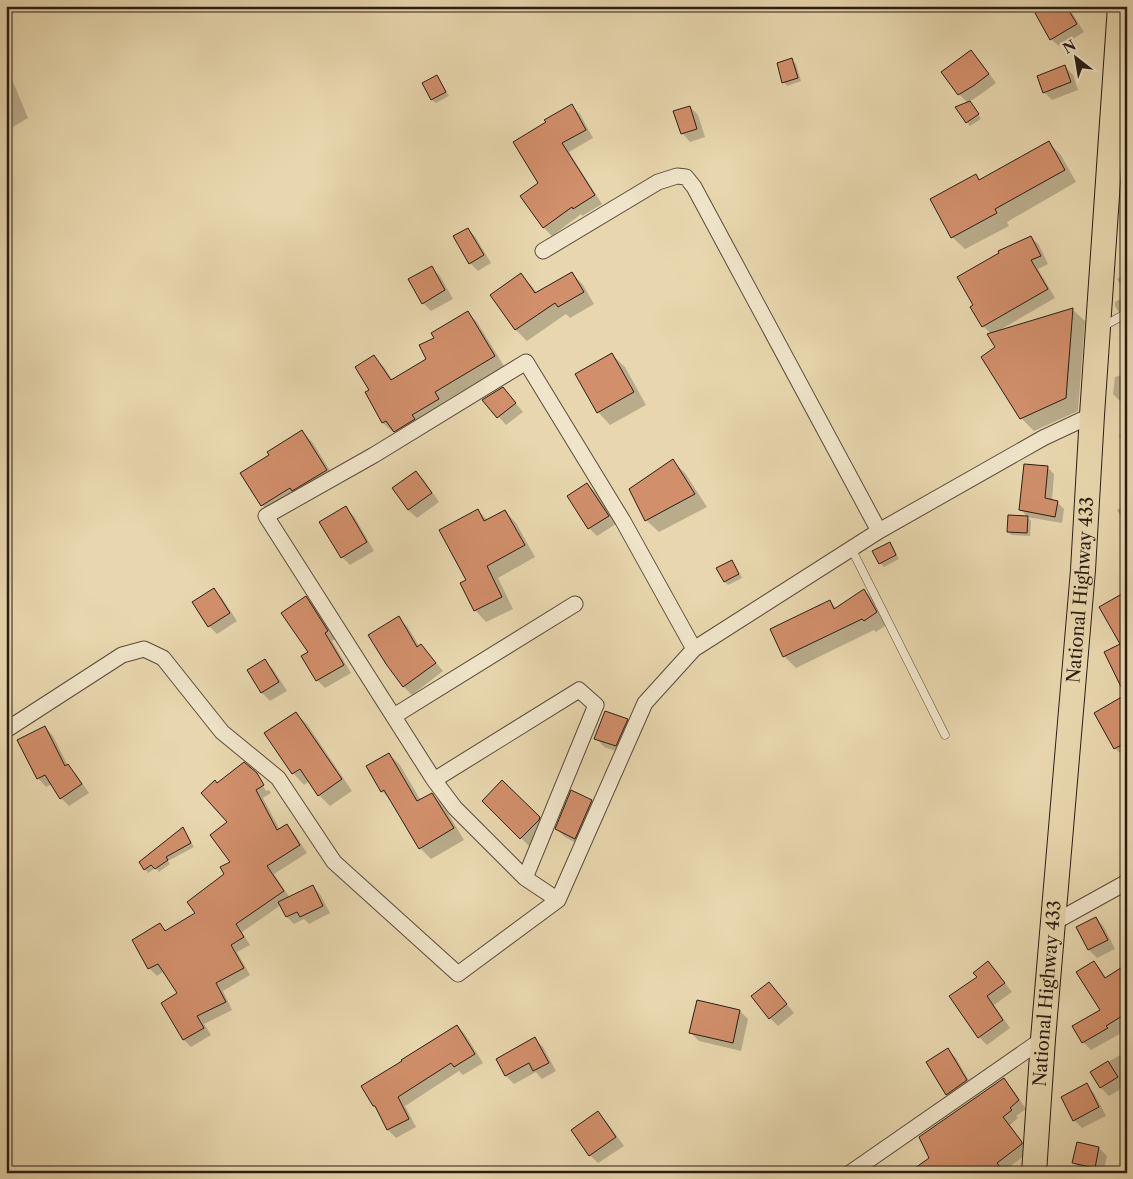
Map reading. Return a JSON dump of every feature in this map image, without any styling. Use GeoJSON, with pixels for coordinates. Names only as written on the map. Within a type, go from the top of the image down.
{"type":"FeatureCollection","features":[{"type":"Feature","properties":{"kind":"main road","name":"National Highway 433"},"geometry":{"type":"LineString","coordinates":[[1034,1173],[1043,1039],[1083,570],[1120,6]]}},
{"type":"Feature","properties":{"kind":"street"},"geometry":{"type":"LineString","coordinates":[[543,252],[658,182],[677,176],[686,177],[694,187],[879,531]]}},
{"type":"Feature","properties":{"kind":"street"},"geometry":{"type":"LineString","coordinates":[[558,900],[525,878],[455,808],[434,780],[266,516],[374,456],[526,362],[623,521],[694,649]]}},
{"type":"Feature","properties":{"kind":"street"},"geometry":{"type":"LineString","coordinates":[[6,730],[122,655],[144,649],[163,658],[222,732],[278,778],[334,862],[458,974],[558,900],[646,703],[694,649],[879,531],[1043,438],[1092,415]]}},
{"type":"Feature","properties":{"kind":"street"},"geometry":{"type":"LineString","coordinates":[[394,716],[575,604]]}},
{"type":"Feature","properties":{"kind":"street"},"geometry":{"type":"LineString","coordinates":[[434,780],[579,690],[596,706],[525,878]]}},
{"type":"Feature","properties":{"kind":"street"},"geometry":{"type":"LineString","coordinates":[[1054,923],[1127,882]]}},
{"type":"Feature","properties":{"kind":"street"},"geometry":{"type":"LineString","coordinates":[[850,1173],[1043,1039]]}},
{"type":"Feature","properties":{"kind":"lane"},"geometry":{"type":"LineString","coordinates":[[1098,330],[1127,313]]}},
{"type":"Feature","properties":{"kind":"lane"},"geometry":{"type":"LineString","coordinates":[[851,548],[945,735]]}},
{"type":"Feature","properties":{"kind":"building"},"geometry":{"type":"Polygon","coordinates":[[[1046,6],[1066,6],[1077,24],[1050,40],[1035,13],[1046,6]]]}},
{"type":"Feature","properties":{"kind":"building"},"geometry":{"type":"Polygon","coordinates":[[[971,50],[989,74],[958,95],[941,72],[971,50]]]}},
{"type":"Feature","properties":{"kind":"building"},"geometry":{"type":"Polygon","coordinates":[[[792,58],[798,78],[782,83],[777,63],[792,58]]]}},
{"type":"Feature","properties":{"kind":"building"},"geometry":{"type":"Polygon","coordinates":[[[1065,65],[1071,82],[1043,93],[1037,76],[1065,65]]]}},
{"type":"Feature","properties":{"kind":"building"},"geometry":{"type":"Polygon","coordinates":[[[437,75],[446,92],[431,100],[422,83],[437,75]]]}},
{"type":"Feature","properties":{"kind":"building"},"geometry":{"type":"Polygon","coordinates":[[[970,101],[979,114],[966,123],[955,107],[970,101]]]}},
{"type":"Feature","properties":{"kind":"building"},"geometry":{"type":"Polygon","coordinates":[[[572,104],[586,130],[562,143],[595,195],[573,209],[572,207],[543,228],[520,196],[538,183],[513,142],[546,122],[544,120],[572,104]]]}},
{"type":"Feature","properties":{"kind":"building"},"geometry":{"type":"Polygon","coordinates":[[[690,106],[697,129],[681,134],[673,111],[690,106]]]}},
{"type":"Feature","properties":{"kind":"building"},"geometry":{"type":"Polygon","coordinates":[[[1049,141],[1065,170],[995,209],[997,213],[951,238],[930,199],[976,174],[979,180],[1049,141]]]}},
{"type":"Feature","properties":{"kind":"building"},"geometry":{"type":"Polygon","coordinates":[[[468,228],[484,255],[469,264],[453,236],[468,228]]]}},
{"type":"Feature","properties":{"kind":"building"},"geometry":{"type":"Polygon","coordinates":[[[1031,236],[1041,256],[1031,260],[1048,289],[982,327],[970,307],[973,305],[957,277],[999,253],[998,251],[1031,236]]]}},
{"type":"Feature","properties":{"kind":"building"},"geometry":{"type":"Polygon","coordinates":[[[432,266],[445,290],[422,304],[408,279],[432,266]]]}},
{"type":"Feature","properties":{"kind":"building"},"geometry":{"type":"Polygon","coordinates":[[[572,272],[584,292],[558,307],[555,303],[515,330],[490,295],[521,273],[535,293],[572,272]]]}},
{"type":"Feature","properties":{"kind":"building"},"geometry":{"type":"Polygon","coordinates":[[[1073,308],[1066,398],[1020,419],[981,357],[995,347],[987,334],[1073,308]]]}},
{"type":"Feature","properties":{"kind":"building"},"geometry":{"type":"Polygon","coordinates":[[[468,311],[495,356],[435,392],[439,399],[412,415],[415,419],[394,432],[386,421],[382,423],[365,392],[369,390],[355,367],[374,355],[391,380],[426,359],[419,345],[434,338],[431,333],[468,311]]]}},
{"type":"Feature","properties":{"kind":"building"},"geometry":{"type":"Polygon","coordinates":[[[612,353],[634,392],[597,413],[575,374],[612,353]]]}},
{"type":"Feature","properties":{"kind":"building"},"geometry":{"type":"Polygon","coordinates":[[[503,387],[516,403],[497,418],[482,400],[503,387]]]}},
{"type":"Feature","properties":{"kind":"building"},"geometry":{"type":"Polygon","coordinates":[[[302,430],[327,470],[292,491],[290,488],[261,506],[240,473],[269,455],[267,452],[302,430]]]}},
{"type":"Feature","properties":{"kind":"building"},"geometry":{"type":"Polygon","coordinates":[[[673,459],[695,494],[645,521],[629,489],[673,459]]]}},
{"type":"Feature","properties":{"kind":"building"},"geometry":{"type":"Polygon","coordinates":[[[1024,464],[1048,466],[1045,498],[1058,501],[1055,517],[1019,510],[1024,464]]]}},
{"type":"Feature","properties":{"kind":"building"},"geometry":{"type":"Polygon","coordinates":[[[416,471],[432,493],[408,510],[392,488],[416,471]]]}},
{"type":"Feature","properties":{"kind":"building"},"geometry":{"type":"Polygon","coordinates":[[[587,483],[609,516],[588,529],[567,496],[587,483]]]}},
{"type":"Feature","properties":{"kind":"building"},"geometry":{"type":"Polygon","coordinates":[[[346,506],[367,542],[341,558],[319,522],[346,506]]]}},
{"type":"Feature","properties":{"kind":"building"},"geometry":{"type":"Polygon","coordinates":[[[478,509],[484,521],[505,510],[525,545],[487,566],[502,597],[474,611],[460,583],[466,580],[439,530],[478,509]]]}},
{"type":"Feature","properties":{"kind":"building"},"geometry":{"type":"Polygon","coordinates":[[[1008,515],[1028,516],[1027,533],[1007,532],[1008,515]]]}},
{"type":"Feature","properties":{"kind":"building"},"geometry":{"type":"Polygon","coordinates":[[[890,542],[896,555],[879,564],[872,551],[890,542]]]}},
{"type":"Feature","properties":{"kind":"building"},"geometry":{"type":"Polygon","coordinates":[[[732,560],[739,574],[724,582],[716,568],[732,560]]]}},
{"type":"Feature","properties":{"kind":"building"},"geometry":{"type":"Polygon","coordinates":[[[214,588],[230,613],[208,627],[192,602],[214,588]]]}},
{"type":"Feature","properties":{"kind":"building"},"geometry":{"type":"Polygon","coordinates":[[[864,589],[877,612],[864,621],[862,619],[783,657],[770,629],[830,600],[834,609],[864,589]]]}},
{"type":"Feature","properties":{"kind":"building"},"geometry":{"type":"Polygon","coordinates":[[[1127,591],[1127,742],[1114,749],[1094,713],[1125,695],[1104,652],[1120,644],[1099,607],[1127,591]]]}},
{"type":"Feature","properties":{"kind":"building"},"geometry":{"type":"Polygon","coordinates":[[[306,596],[328,631],[325,633],[344,665],[316,681],[301,656],[308,652],[281,613],[306,596]]]}},
{"type":"Feature","properties":{"kind":"building"},"geometry":{"type":"Polygon","coordinates":[[[399,616],[417,647],[421,644],[436,663],[403,687],[368,635],[399,616]]]}},
{"type":"Feature","properties":{"kind":"building"},"geometry":{"type":"Polygon","coordinates":[[[265,659],[279,682],[261,693],[247,670],[265,659]]]}},
{"type":"Feature","properties":{"kind":"building"},"geometry":{"type":"Polygon","coordinates":[[[605,711],[628,719],[616,746],[594,739],[605,711]]]}},
{"type":"Feature","properties":{"kind":"building"},"geometry":{"type":"Polygon","coordinates":[[[296,712],[342,779],[318,796],[300,769],[292,774],[264,733],[296,712]]]}},
{"type":"Feature","properties":{"kind":"building"},"geometry":{"type":"Polygon","coordinates":[[[45,726],[65,766],[68,764],[82,784],[60,799],[45,775],[37,779],[17,740],[45,726]]]}},
{"type":"Feature","properties":{"kind":"building"},"geometry":{"type":"Polygon","coordinates":[[[389,753],[417,801],[432,793],[454,828],[419,849],[384,790],[381,792],[366,766],[389,753]]]}},
{"type":"Feature","properties":{"kind":"building"},"geometry":{"type":"Polygon","coordinates":[[[244,762],[257,773],[264,785],[256,790],[277,830],[287,824],[300,845],[267,866],[284,891],[236,924],[244,937],[231,945],[244,968],[216,983],[226,1002],[197,1016],[204,1028],[183,1040],[161,1003],[177,993],[158,964],[148,969],[132,940],[160,923],[165,931],[195,913],[187,902],[224,874],[220,867],[230,862],[210,835],[227,822],[201,793],[215,780],[217,783],[244,762]]]}},
{"type":"Feature","properties":{"kind":"building"},"geometry":{"type":"Polygon","coordinates":[[[502,780],[540,817],[520,839],[482,801],[502,780]]]}},
{"type":"Feature","properties":{"kind":"building"},"geometry":{"type":"Polygon","coordinates":[[[571,790],[592,800],[575,839],[555,829],[571,790]]]}},
{"type":"Feature","properties":{"kind":"building"},"geometry":{"type":"Polygon","coordinates":[[[183,827],[191,843],[166,857],[168,860],[155,869],[151,865],[144,870],[139,862],[183,827]]]}},
{"type":"Feature","properties":{"kind":"building"},"geometry":{"type":"Polygon","coordinates":[[[313,885],[323,906],[300,917],[297,912],[286,917],[278,902],[313,885]]]}},
{"type":"Feature","properties":{"kind":"building"},"geometry":{"type":"Polygon","coordinates":[[[1096,917],[1108,940],[1088,950],[1076,927],[1096,917]]]}},
{"type":"Feature","properties":{"kind":"building"},"geometry":{"type":"Polygon","coordinates":[[[988,961],[1005,983],[987,996],[1003,1020],[978,1038],[949,996],[977,977],[973,973],[988,961]]]}},
{"type":"Feature","properties":{"kind":"building"},"geometry":{"type":"Polygon","coordinates":[[[1094,961],[1105,978],[1127,964],[1127,1013],[1106,1026],[1108,1028],[1082,1043],[1072,1026],[1100,1010],[1076,972],[1094,961]]]}},
{"type":"Feature","properties":{"kind":"building"},"geometry":{"type":"Polygon","coordinates":[[[769,982],[787,1004],[769,1019],[751,996],[769,982]]]}},
{"type":"Feature","properties":{"kind":"building"},"geometry":{"type":"Polygon","coordinates":[[[697,1000],[740,1010],[733,1043],[689,1033],[697,1000]]]}},
{"type":"Feature","properties":{"kind":"building"},"geometry":{"type":"Polygon","coordinates":[[[457,1025],[475,1054],[454,1067],[451,1063],[398,1097],[409,1119],[387,1130],[375,1106],[373,1106],[361,1086],[457,1025]]]}},
{"type":"Feature","properties":{"kind":"building"},"geometry":{"type":"Polygon","coordinates":[[[535,1037],[549,1063],[533,1071],[529,1063],[505,1076],[496,1059],[535,1037]]]}},
{"type":"Feature","properties":{"kind":"building"},"geometry":{"type":"Polygon","coordinates":[[[948,1048],[967,1080],[946,1095],[926,1062],[948,1048]]]}},
{"type":"Feature","properties":{"kind":"building"},"geometry":{"type":"Polygon","coordinates":[[[1108,1061],[1118,1077],[1100,1088],[1090,1072],[1108,1061]]]}},
{"type":"Feature","properties":{"kind":"building"},"geometry":{"type":"Polygon","coordinates":[[[1004,1078],[1019,1100],[1010,1108],[1012,1110],[1003,1117],[1022,1144],[997,1163],[1004,1173],[972,1173],[968,1167],[959,1173],[908,1173],[929,1158],[919,1137],[1004,1078]]]}},
{"type":"Feature","properties":{"kind":"building"},"geometry":{"type":"Polygon","coordinates":[[[1087,1083],[1099,1107],[1073,1121],[1061,1097],[1087,1083]]]}},
{"type":"Feature","properties":{"kind":"building"},"geometry":{"type":"Polygon","coordinates":[[[598,1111],[616,1137],[589,1156],[571,1130],[598,1111]]]}},
{"type":"Feature","properties":{"kind":"building"},"geometry":{"type":"Polygon","coordinates":[[[1077,1142],[1099,1147],[1095,1168],[1072,1163],[1077,1142]]]}}]}
